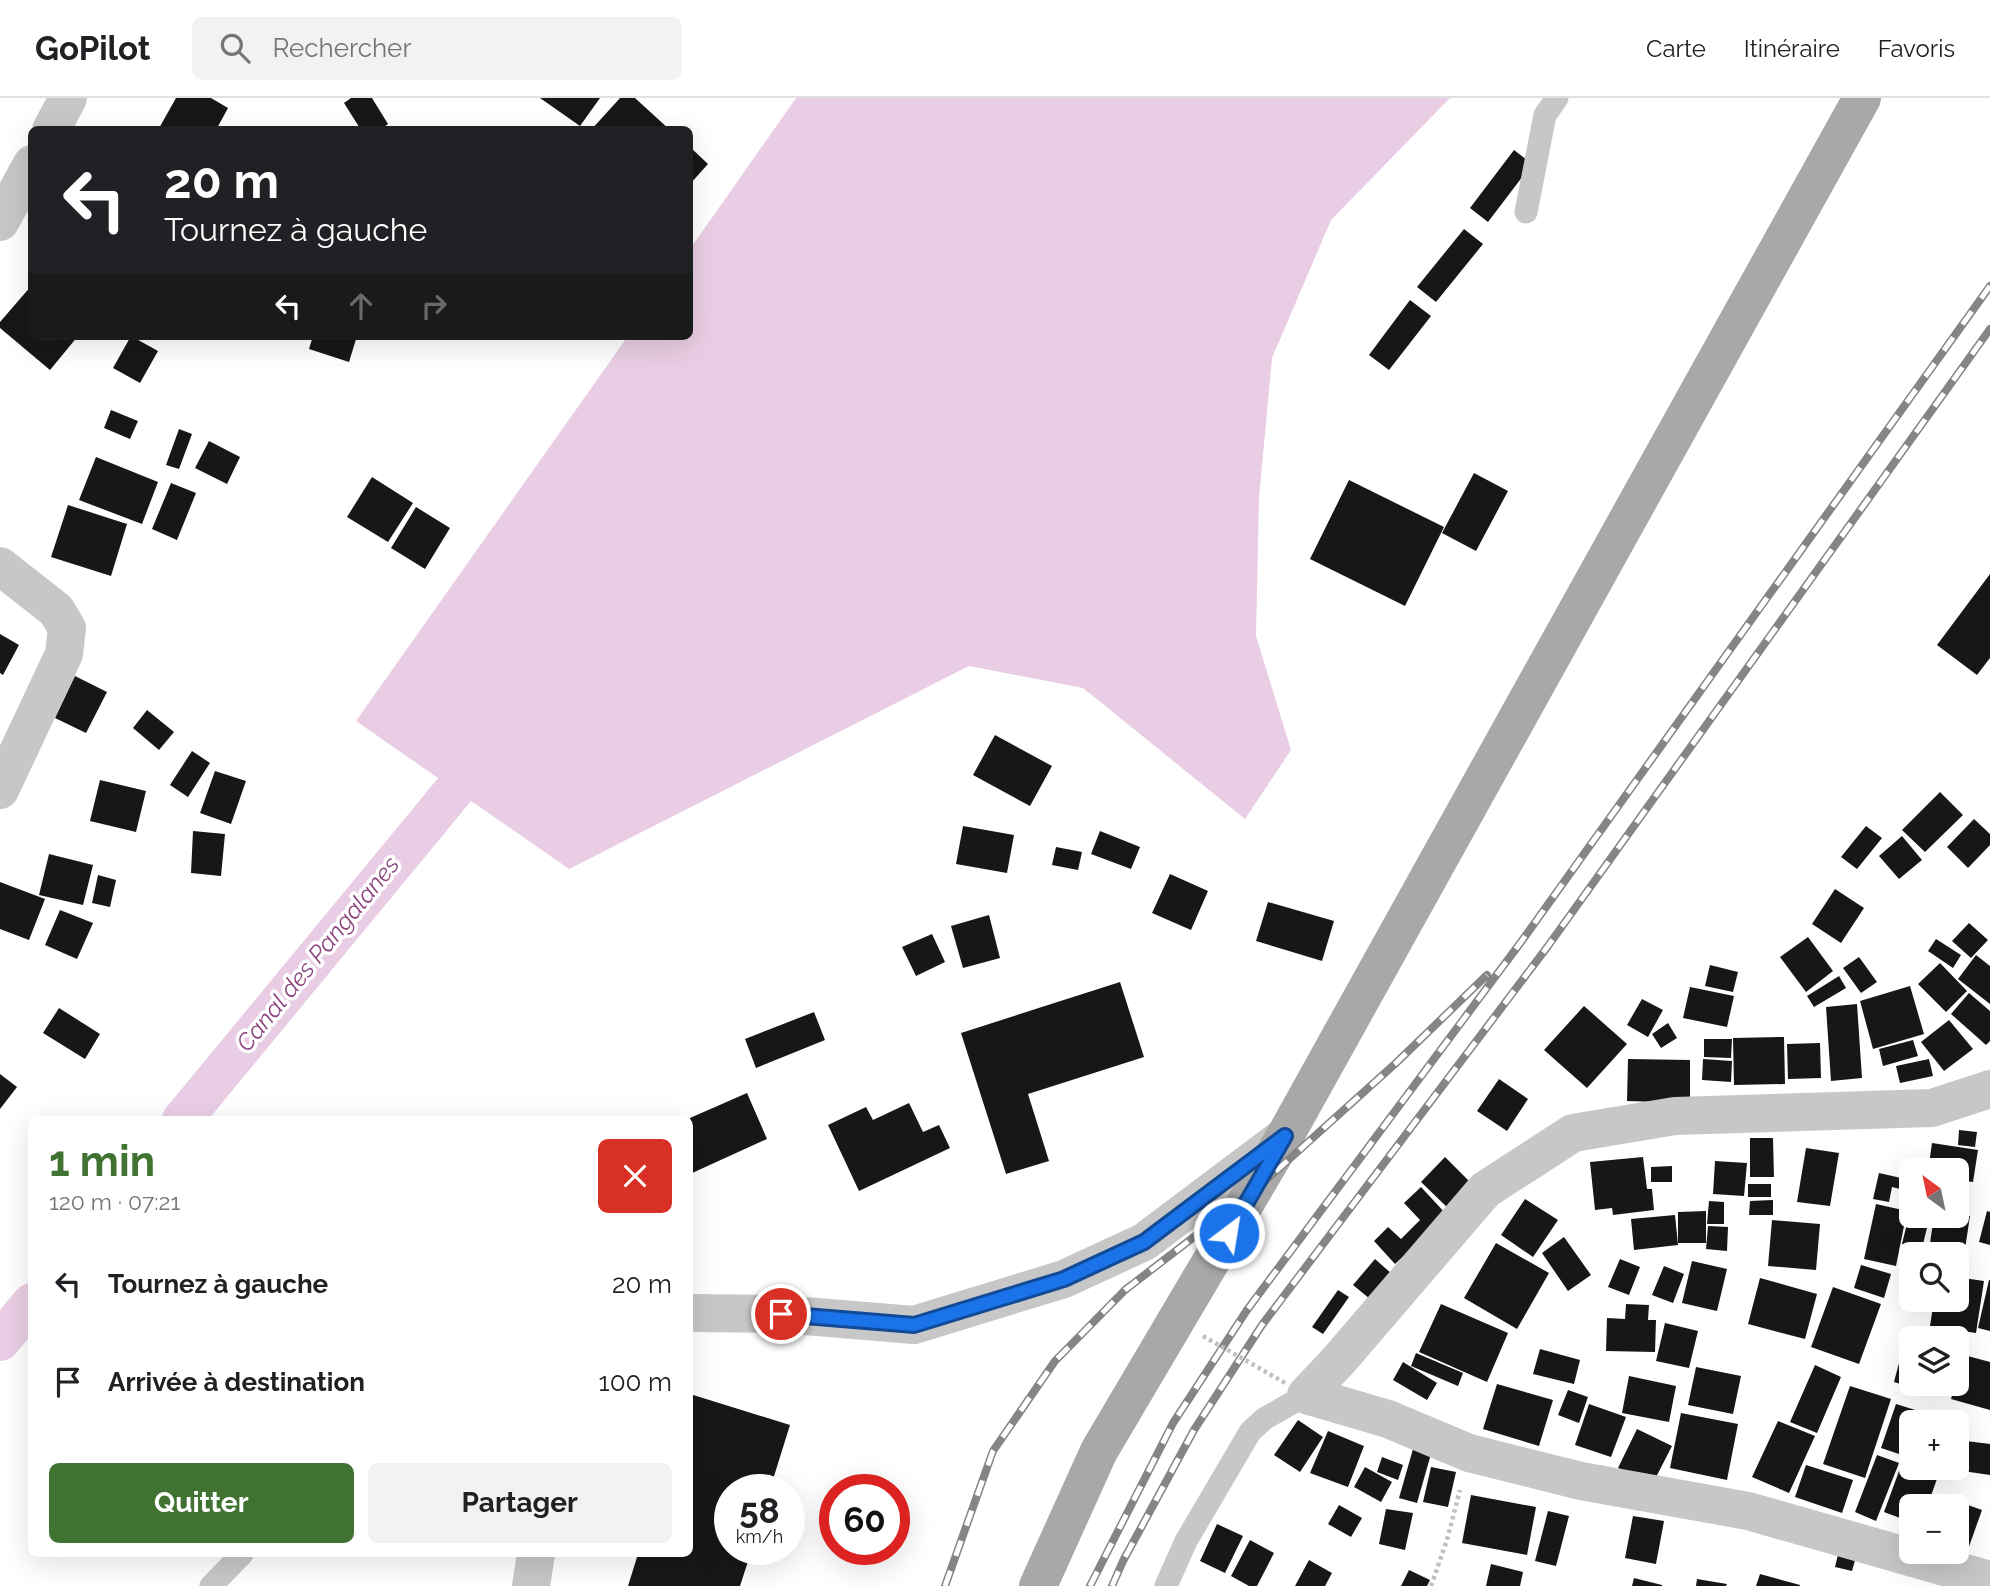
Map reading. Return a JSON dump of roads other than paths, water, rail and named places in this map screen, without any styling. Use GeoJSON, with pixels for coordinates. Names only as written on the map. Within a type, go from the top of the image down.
{"type":"FeatureCollection","features":[{"type":"Feature","properties":{"kind":"main road"},"geometry":{"type":"LineString","coordinates":[[1038,1586],[1099,1451],[1285,1136],[1862,98]]}},
{"type":"Feature","properties":{"kind":"street"},"geometry":{"type":"LineString","coordinates":[[53,126],[68,98]]}},
{"type":"Feature","properties":{"kind":"street"},"geometry":{"type":"LineString","coordinates":[[0,222],[28,171]]}},
{"type":"Feature","properties":{"kind":"street"},"geometry":{"type":"LineString","coordinates":[[0,566],[56,610],[66,628],[64,654],[0,790]]}},
{"type":"Feature","properties":{"kind":"street"},"geometry":{"type":"LineString","coordinates":[[1296,1389],[1339,1360],[1485,1191],[1573,1133],[1675,1116],[1932,1108],[1990,1089]]}},
{"type":"Feature","properties":{"kind":"street"},"geometry":{"type":"LineString","coordinates":[[693,1313],[781,1314],[914,1325],[1064,1279],[1144,1242],[1285,1136]]}},
{"type":"Feature","properties":{"kind":"street"},"geometry":{"type":"LineString","coordinates":[[1296,1389],[1388,1419],[1469,1452],[1581,1481],[1748,1511],[1990,1580]]}},
{"type":"Feature","properties":{"kind":"street"},"geometry":{"type":"LineString","coordinates":[[531,1586],[536,1557]]}},
{"type":"Feature","properties":{"kind":"lane"},"geometry":{"type":"LineString","coordinates":[[1526,212],[1545,115],[1556,98]]}},
{"type":"Feature","properties":{"kind":"lane"},"geometry":{"type":"LineString","coordinates":[[1166,1586],[1186,1541],[1250,1432],[1296,1389]]}},
{"type":"Feature","properties":{"kind":"lane"},"geometry":{"type":"LineString","coordinates":[[211,1586],[239,1557]]}},
{"type":"Feature","properties":{"kind":"waterway","name":"Canal des Pangalanes"},"geometry":{"type":"LineString","coordinates":[[185,1116],[455,789]]}},
{"type":"Feature","properties":{"kind":"waterway","name":"Canal des Pangalanes"},"geometry":{"type":"LineString","coordinates":[[0,1341],[28,1308]]}},
{"type":"Feature","properties":{"kind":"railway"},"geometry":{"type":"LineString","coordinates":[[1090,1586],[1173,1423],[1247,1310],[1521,942],[1990,286]]}},
{"type":"Feature","properties":{"kind":"railway"},"geometry":{"type":"LineString","coordinates":[[1112,1586],[1194,1430],[1262,1325],[1548,946],[1990,329]]}},
{"type":"Feature","properties":{"kind":"railway"},"geometry":{"type":"LineString","coordinates":[[945,1586],[993,1451],[1055,1361],[1125,1290],[1255,1190],[1396,1063],[1487,975]]}}]}
